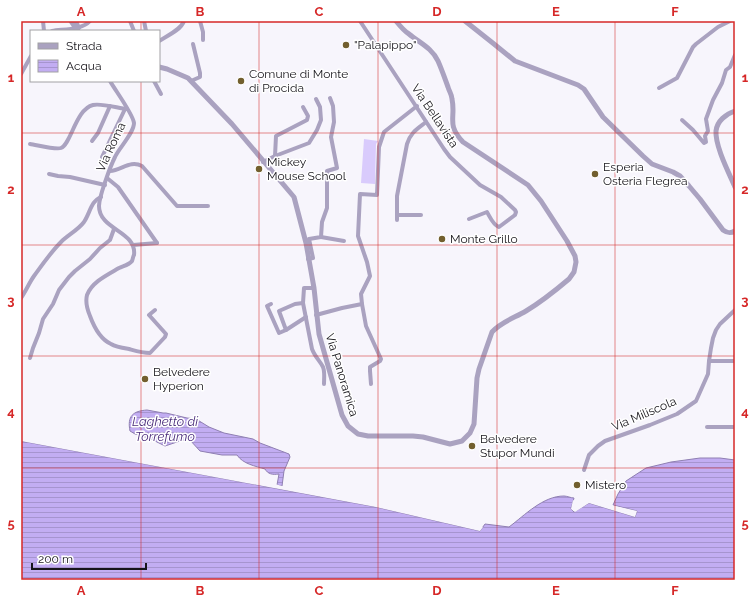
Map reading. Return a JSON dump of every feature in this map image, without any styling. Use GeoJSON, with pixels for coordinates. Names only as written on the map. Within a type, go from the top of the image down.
{"type":"FeatureCollection","features":[{"type":"Feature","properties":{"kind":"street"},"geometry":{"type":"LineString","coordinates":[[66,30],[79,29],[90,21]]}},
{"type":"Feature","properties":{"kind":"street"},"geometry":{"type":"LineString","coordinates":[[160,40],[180,27],[184,21]]}},
{"type":"Feature","properties":{"kind":"street"},"geometry":{"type":"LineString","coordinates":[[200,21],[204,40]]}},
{"type":"Feature","properties":{"kind":"street","name":"Via Bellavista"},"geometry":{"type":"LineString","coordinates":[[360,21],[450,157],[480,185],[501,197],[516,212],[515,215],[499,227],[494,224],[487,212],[469,219]]}},
{"type":"Feature","properties":{"kind":"street","name":"Via Panoramica"},"geometry":{"type":"LineString","coordinates":[[160,67],[188,78],[232,124],[294,197],[306,243],[314,288],[319,334],[342,415],[348,426],[358,434],[368,436],[413,436],[450,444],[462,441],[470,433],[474,424],[477,378],[492,332],[503,323],[529,309],[569,279],[574,272],[576,262],[573,250],[541,201],[528,185],[480,154],[458,137],[452,122],[452,98],[437,60],[426,46],[408,34],[396,21]]}},
{"type":"Feature","properties":{"kind":"street"},"geometry":{"type":"LineString","coordinates":[[465,21],[515,61],[578,85],[584,89],[600,114],[642,156],[652,164],[680,176],[722,230],[727,233],[735,231]]}},
{"type":"Feature","properties":{"kind":"street"},"geometry":{"type":"LineString","coordinates":[[660,88],[677,78],[696,44],[718,27],[730,21]]}},
{"type":"Feature","properties":{"kind":"street"},"geometry":{"type":"LineString","coordinates":[[73,22],[79,29]]}},
{"type":"Feature","properties":{"kind":"street"},"geometry":{"type":"LineString","coordinates":[[191,81],[200,77],[193,44]]}},
{"type":"Feature","properties":{"kind":"street"},"geometry":{"type":"LineString","coordinates":[[682,120],[704,143],[706,142],[705,136],[708,130],[706,119],[713,100],[722,83],[726,70],[730,67],[735,55]]}},
{"type":"Feature","properties":{"kind":"street"},"geometry":{"type":"LineString","coordinates":[[21,74],[30,58]]}},
{"type":"Feature","properties":{"kind":"street","name":"Via Roma"},"geometry":{"type":"LineString","coordinates":[[111,82],[132,117],[134,125],[115,157],[100,197],[100,213],[105,221],[128,238],[133,245]]}},
{"type":"Feature","properties":{"kind":"street"},"geometry":{"type":"LineString","coordinates":[[155,82],[161,94]]}},
{"type":"Feature","properties":{"kind":"street"},"geometry":{"type":"LineString","coordinates":[[321,237],[322,222],[328,208],[327,171],[337,168],[331,137],[334,122],[333,106],[330,98]]}},
{"type":"Feature","properties":{"kind":"street"},"geometry":{"type":"LineString","coordinates":[[263,162],[309,143],[318,130],[321,120],[320,107],[316,99]]}},
{"type":"Feature","properties":{"kind":"street"},"geometry":{"type":"LineString","coordinates":[[30,144],[57,148],[62,147],[67,142],[79,118],[85,110],[92,105],[95,104],[126,109],[102,157]]}},
{"type":"Feature","properties":{"kind":"street"},"geometry":{"type":"LineString","coordinates":[[92,141],[98,133],[110,106]]}},
{"type":"Feature","properties":{"kind":"street"},"geometry":{"type":"LineString","coordinates":[[372,384],[370,366],[381,359],[366,326],[362,304],[361,294],[370,276],[358,236],[360,194],[377,195],[379,147],[384,132],[417,106]]}},
{"type":"Feature","properties":{"kind":"street"},"geometry":{"type":"LineString","coordinates":[[275,156],[276,136],[307,120],[308,116],[304,107]]}},
{"type":"Feature","properties":{"kind":"street"},"geometry":{"type":"LineString","coordinates":[[735,111],[726,115],[720,121],[716,131],[719,148],[735,188]]}},
{"type":"Feature","properties":{"kind":"street"},"geometry":{"type":"LineString","coordinates":[[421,215],[396,217],[397,196],[409,137],[426,122]]}},
{"type":"Feature","properties":{"kind":"street"},"geometry":{"type":"LineString","coordinates":[[708,130],[716,131]]}},
{"type":"Feature","properties":{"kind":"street"},"geometry":{"type":"LineString","coordinates":[[110,170],[130,164],[139,164],[177,206],[208,206]]}},
{"type":"Feature","properties":{"kind":"street"},"geometry":{"type":"LineString","coordinates":[[49,174],[105,185]]}},
{"type":"Feature","properties":{"kind":"street"},"geometry":{"type":"LineString","coordinates":[[107,178],[118,187],[157,243],[133,245],[134,250],[132,261],[103,278],[95,285],[89,292],[86,302],[91,320],[98,333],[111,344],[142,353],[150,353],[166,334],[149,315],[155,310]]}},
{"type":"Feature","properties":{"kind":"street"},"geometry":{"type":"LineString","coordinates":[[21,298],[34,277],[60,243],[83,223],[90,212],[94,201],[100,197]]}},
{"type":"Feature","properties":{"kind":"street"},"geometry":{"type":"LineString","coordinates":[[30,358],[40,333],[43,319],[53,304],[59,290],[75,271],[110,240],[114,229]]}},
{"type":"Feature","properties":{"kind":"street"},"geometry":{"type":"LineString","coordinates":[[308,259],[313,258],[309,239],[321,237],[344,241]]}},
{"type":"Feature","properties":{"kind":"street"},"geometry":{"type":"LineString","coordinates":[[314,288],[304,288],[303,303],[312,349],[323,368],[324,384]]}},
{"type":"Feature","properties":{"kind":"street"},"geometry":{"type":"LineString","coordinates":[[286,330],[279,310],[295,304],[303,303]]}},
{"type":"Feature","properties":{"kind":"street"},"geometry":{"type":"LineString","coordinates":[[271,304],[267,306],[279,333],[286,330],[306,315],[362,304]]}},
{"type":"Feature","properties":{"kind":"street","name":"Via Miliscola"},"geometry":{"type":"LineString","coordinates":[[584,470],[589,455],[605,441],[677,414],[696,401],[708,374],[713,338],[716,330],[720,324],[735,310]]}},
{"type":"Feature","properties":{"kind":"street"},"geometry":{"type":"LineString","coordinates":[[709,361],[735,361]]}},
{"type":"Feature","properties":{"kind":"street"},"geometry":{"type":"LineString","coordinates":[[708,427],[735,428]]}},
{"type":"Feature","properties":{"kind":"shaded area"},"geometry":{"type":"Polygon","coordinates":[[[364,139],[378,141],[376,144],[375,184],[361,183],[364,139]]]}},
{"type":"Feature","properties":{"kind":"water","name":"Laghetto di Torrefumo"},"geometry":{"type":"Polygon","coordinates":[[[147,410],[196,419],[209,427],[224,433],[253,439],[289,454],[290,457],[284,471],[282,486],[277,485],[279,474],[269,473],[265,469],[246,463],[237,455],[222,455],[200,451],[189,439],[165,446],[130,431],[129,422],[132,415],[147,410]]]}},
{"type":"Feature","properties":{"kind":"water"},"geometry":{"type":"Polygon","coordinates":[[[21,441],[376,507],[480,531],[485,524],[509,527],[528,512],[549,499],[564,496],[574,498],[571,509],[574,512],[589,503],[635,517],[637,511],[613,505],[626,481],[646,468],[671,462],[700,458],[735,460],[735,580],[21,580],[21,441]]]}},
{"type":"Feature","properties":{"kind":"pier"},"geometry":{"type":"Polygon","coordinates":[[[21,439],[275,486],[275,484],[284,486],[283,487],[377,505],[479,529],[480,527],[483,527],[480,531],[376,507],[21,441],[21,439]]]}},
{"type":"Feature","properties":{"kind":"pier"},"geometry":{"type":"Polygon","coordinates":[[[573,500],[575,501],[573,508],[575,510],[589,501],[634,514],[612,507],[611,505],[637,511],[635,517],[589,503],[575,512],[571,509],[573,500]]]}},
{"type":"Feature","properties":{"kind":"place","name":"\"Palapippo\""},"geometry":{"type":"Point","coordinates":[346,45]}},
{"type":"Feature","properties":{"kind":"place","name":"Comune di Monte di Procida"},"geometry":{"type":"Point","coordinates":[241,81]}},
{"type":"Feature","properties":{"kind":"place","name":"Mickey Mouse School"},"geometry":{"type":"Point","coordinates":[259,169]}},
{"type":"Feature","properties":{"kind":"place","name":"Esperia Osteria Flegrea"},"geometry":{"type":"Point","coordinates":[595,174]}},
{"type":"Feature","properties":{"kind":"place","name":"Monte Grillo"},"geometry":{"type":"Point","coordinates":[442,239]}},
{"type":"Feature","properties":{"kind":"place","name":"Belvedere Hyperion"},"geometry":{"type":"Point","coordinates":[145,379]}},
{"type":"Feature","properties":{"kind":"place","name":"Belvedere Stupor Mundi"},"geometry":{"type":"Point","coordinates":[472,446]}},
{"type":"Feature","properties":{"kind":"place","name":"Mistero"},"geometry":{"type":"Point","coordinates":[577,485]}}]}
